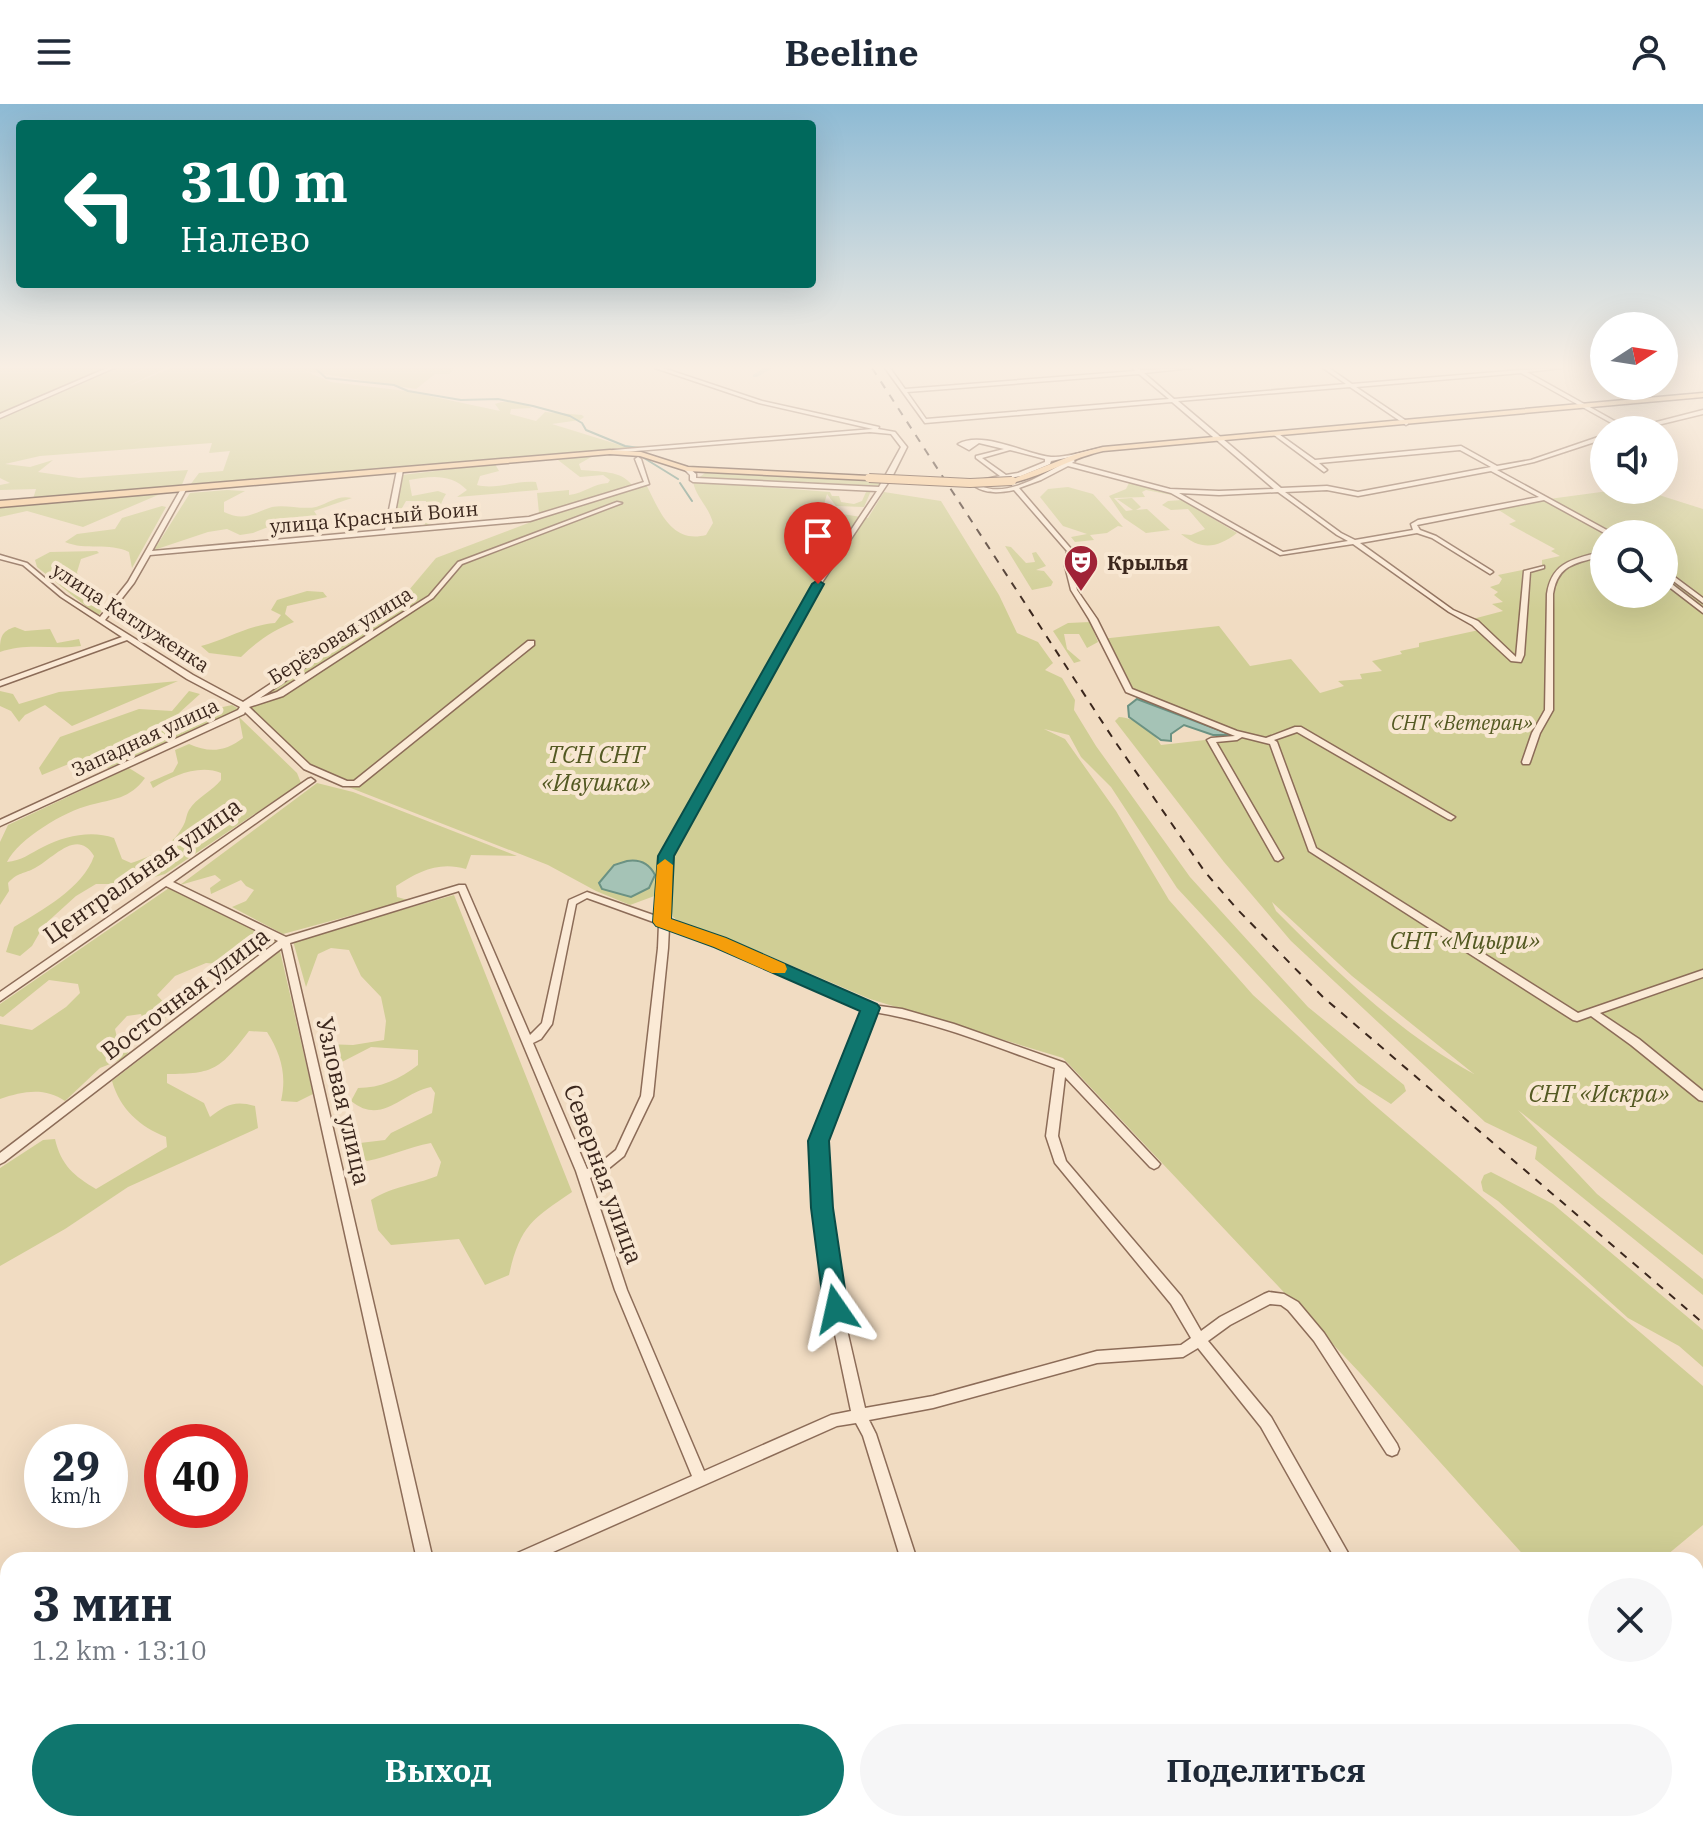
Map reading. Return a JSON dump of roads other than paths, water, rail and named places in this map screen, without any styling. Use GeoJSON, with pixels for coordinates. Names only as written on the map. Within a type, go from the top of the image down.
{"type":"FeatureCollection","features":[{"type":"Feature","properties":{"kind":"main road"},"geometry":{"type":"LineString","coordinates":[[0,504],[610,452],[641,454],[691,475],[712,471],[970,483],[1011,482],[1039,473],[1073,455],[1107,449]]}},
{"type":"Feature","properties":{"kind":"street"},"geometry":{"type":"LineString","coordinates":[[610,452],[651,449]]}},
{"type":"Feature","properties":{"kind":"street"},"geometry":{"type":"LineString","coordinates":[[663,463],[664,452],[675,449]]}},
{"type":"Feature","properties":{"kind":"street"},"geometry":{"type":"LineString","coordinates":[[584,1176],[616,1158],[645,1104],[663,948],[665,862],[669,850],[818,584],[881,489],[903,449]]}},
{"type":"Feature","properties":{"kind":"street"},"geometry":{"type":"LineString","coordinates":[[1009,449],[977,458],[1011,482],[1070,551],[1068,566],[1074,590],[1134,694],[1240,735],[1269,739],[1298,729],[1451,817]]}},
{"type":"Feature","properties":{"kind":"street"},"geometry":{"type":"LineString","coordinates":[[1013,449],[1049,458],[1103,449]]}},
{"type":"Feature","properties":{"kind":"street"},"geometry":{"type":"LineString","coordinates":[[1011,482],[1039,480],[1085,454],[1103,449]]}},
{"type":"Feature","properties":{"kind":"street"},"geometry":{"type":"LineString","coordinates":[[1230,449],[1339,534],[1355,542],[1451,611],[1475,623],[1511,658],[1518,660],[1520,655],[1527,571],[1542,567]]}},
{"type":"Feature","properties":{"kind":"street"},"geometry":{"type":"LineString","coordinates":[[1296,449],[1324,470]]}},
{"type":"Feature","properties":{"kind":"street"},"geometry":{"type":"LineString","coordinates":[[1314,462],[1454,449]]}},
{"type":"Feature","properties":{"kind":"street"},"geometry":{"type":"LineString","coordinates":[[1462,449],[1590,524]]}},
{"type":"Feature","properties":{"kind":"street"},"geometry":{"type":"LineString","coordinates":[[1068,464],[1170,491],[1224,493],[1327,488],[1358,494],[1532,461],[1569,449]]}},
{"type":"Feature","properties":{"kind":"street"},"geometry":{"type":"LineString","coordinates":[[1011,482],[1043,465],[1049,458]]}},
{"type":"Feature","properties":{"kind":"street","name":"улица Красный Воин"},"geometry":{"type":"LineString","coordinates":[[147,553],[538,518],[599,495],[647,483],[638,459]]}},
{"type":"Feature","properties":{"kind":"street"},"geometry":{"type":"LineString","coordinates":[[388,532],[400,470]]}},
{"type":"Feature","properties":{"kind":"street"},"geometry":{"type":"LineString","coordinates":[[685,482],[691,475],[881,489]]}},
{"type":"Feature","properties":{"kind":"street"},"geometry":{"type":"LineString","coordinates":[[101,621],[131,583],[184,488]]}},
{"type":"Feature","properties":{"kind":"street"},"geometry":{"type":"LineString","coordinates":[[1170,491],[1282,554],[1417,531],[1434,537],[1490,572]]}},
{"type":"Feature","properties":{"kind":"street"},"geometry":{"type":"LineString","coordinates":[[1417,531],[1414,524],[1418,522],[1544,498]]}},
{"type":"Feature","properties":{"kind":"street","name":"Берёзовая улица"},"geometry":{"type":"LineString","coordinates":[[244,706],[280,694],[421,603],[460,563],[619,503]]}},
{"type":"Feature","properties":{"kind":"street","name":"улица Катлуженка"},"geometry":{"type":"LineString","coordinates":[[0,557],[25,564],[63,596],[127,638],[244,706],[274,732],[299,762],[343,783],[356,784],[531,643]]}},
{"type":"Feature","properties":{"kind":"street"},"geometry":{"type":"LineString","coordinates":[[1526,762],[1536,733],[1549,710],[1550,594],[1553,575],[1559,568],[1590,558]]}},
{"type":"Feature","properties":{"kind":"street"},"geometry":{"type":"LineString","coordinates":[[1678,582],[1702,600]]}},
{"type":"Feature","properties":{"kind":"street"},"geometry":{"type":"LineString","coordinates":[[1678,591],[1703,611]]}},
{"type":"Feature","properties":{"kind":"street","name":"Западная улица"},"geometry":{"type":"LineString","coordinates":[[1,825],[241,712],[244,706],[374,618]]}},
{"type":"Feature","properties":{"kind":"street"},"geometry":{"type":"LineString","coordinates":[[0,684],[127,638]]}},
{"type":"Feature","properties":{"kind":"street"},"geometry":{"type":"LineString","coordinates":[[1240,735],[1237,738],[1211,740],[1278,858]]}},
{"type":"Feature","properties":{"kind":"street"},"geometry":{"type":"LineString","coordinates":[[1269,739],[1277,747],[1283,774],[1299,806],[1312,849],[1577,1017],[1703,973]]}},
{"type":"Feature","properties":{"kind":"street","name":"Центральная улица"},"geometry":{"type":"LineString","coordinates":[[0,997],[311,781]]}},
{"type":"Feature","properties":{"kind":"street"},"geometry":{"type":"LineString","coordinates":[[166,882],[285,941]]}},
{"type":"Feature","properties":{"kind":"street","name":"Восточная улица"},"geometry":{"type":"LineString","coordinates":[[0,1159],[285,941],[462,887]]}},
{"type":"Feature","properties":{"kind":"street","name":"Северная улица"},"geometry":{"type":"LineString","coordinates":[[462,887],[584,1176],[621,1290],[700,1478]]}},
{"type":"Feature","properties":{"kind":"street"},"geometry":{"type":"LineString","coordinates":[[527,1041],[537,1036],[547,1024],[574,899],[592,895],[720,942],[870,1008],[902,1013],[950,1027],[1061,1066],[1154,1164]]}},
{"type":"Feature","properties":{"kind":"street","name":"Узловая улица"},"geometry":{"type":"LineString","coordinates":[[285,941],[423,1552]]}},
{"type":"Feature","properties":{"kind":"street"},"geometry":{"type":"LineString","coordinates":[[870,1008],[822,1131],[818,1150],[830,1282],[859,1414],[869,1434],[906,1552]]}},
{"type":"Feature","properties":{"kind":"street"},"geometry":{"type":"LineString","coordinates":[[1592,1012],[1703,1097]]}},
{"type":"Feature","properties":{"kind":"street"},"geometry":{"type":"LineString","coordinates":[[1061,1066],[1052,1136],[1061,1163],[1176,1300],[1199,1340],[1266,1422],[1339,1552]]}},
{"type":"Feature","properties":{"kind":"street"},"geometry":{"type":"LineString","coordinates":[[536,1552],[828,1423],[859,1414],[876,1415],[933,1402],[1097,1357],[1183,1351],[1225,1321],[1269,1298],[1284,1300],[1319,1337],[1392,1449]]}},
{"type":"Feature","properties":{"kind":"waterway"},"geometry":{"type":"LineString","coordinates":[[641,451],[644,458],[678,479]]}},
{"type":"Feature","properties":{"kind":"waterway"},"geometry":{"type":"LineString","coordinates":[[680,483],[692,501]]}},
{"type":"Feature","properties":{"kind":"railway"},"geometry":{"type":"LineString","coordinates":[[924,449],[1114,740],[1205,872],[1237,909],[1323,997],[1703,1323]]}},
{"type":"Feature","properties":{"kind":"place","name":"Крылья"},"geometry":{"type":"Point","coordinates":[1081,593]}},
{"type":"Feature","properties":{"kind":"park label","name":"СНТ «Ветеран»"},"geometry":{"type":"Point","coordinates":[1462,722]}},
{"type":"Feature","properties":{"kind":"park label","name":"ТСН СНТ «Ивушка»"},"geometry":{"type":"Point","coordinates":[596,768]}},
{"type":"Feature","properties":{"kind":"park label","name":"СНТ «Мцыри»"},"geometry":{"type":"Point","coordinates":[1465,940]}},
{"type":"Feature","properties":{"kind":"park label","name":"СНТ «Искра»"},"geometry":{"type":"Point","coordinates":[1599,1093]}}]}
